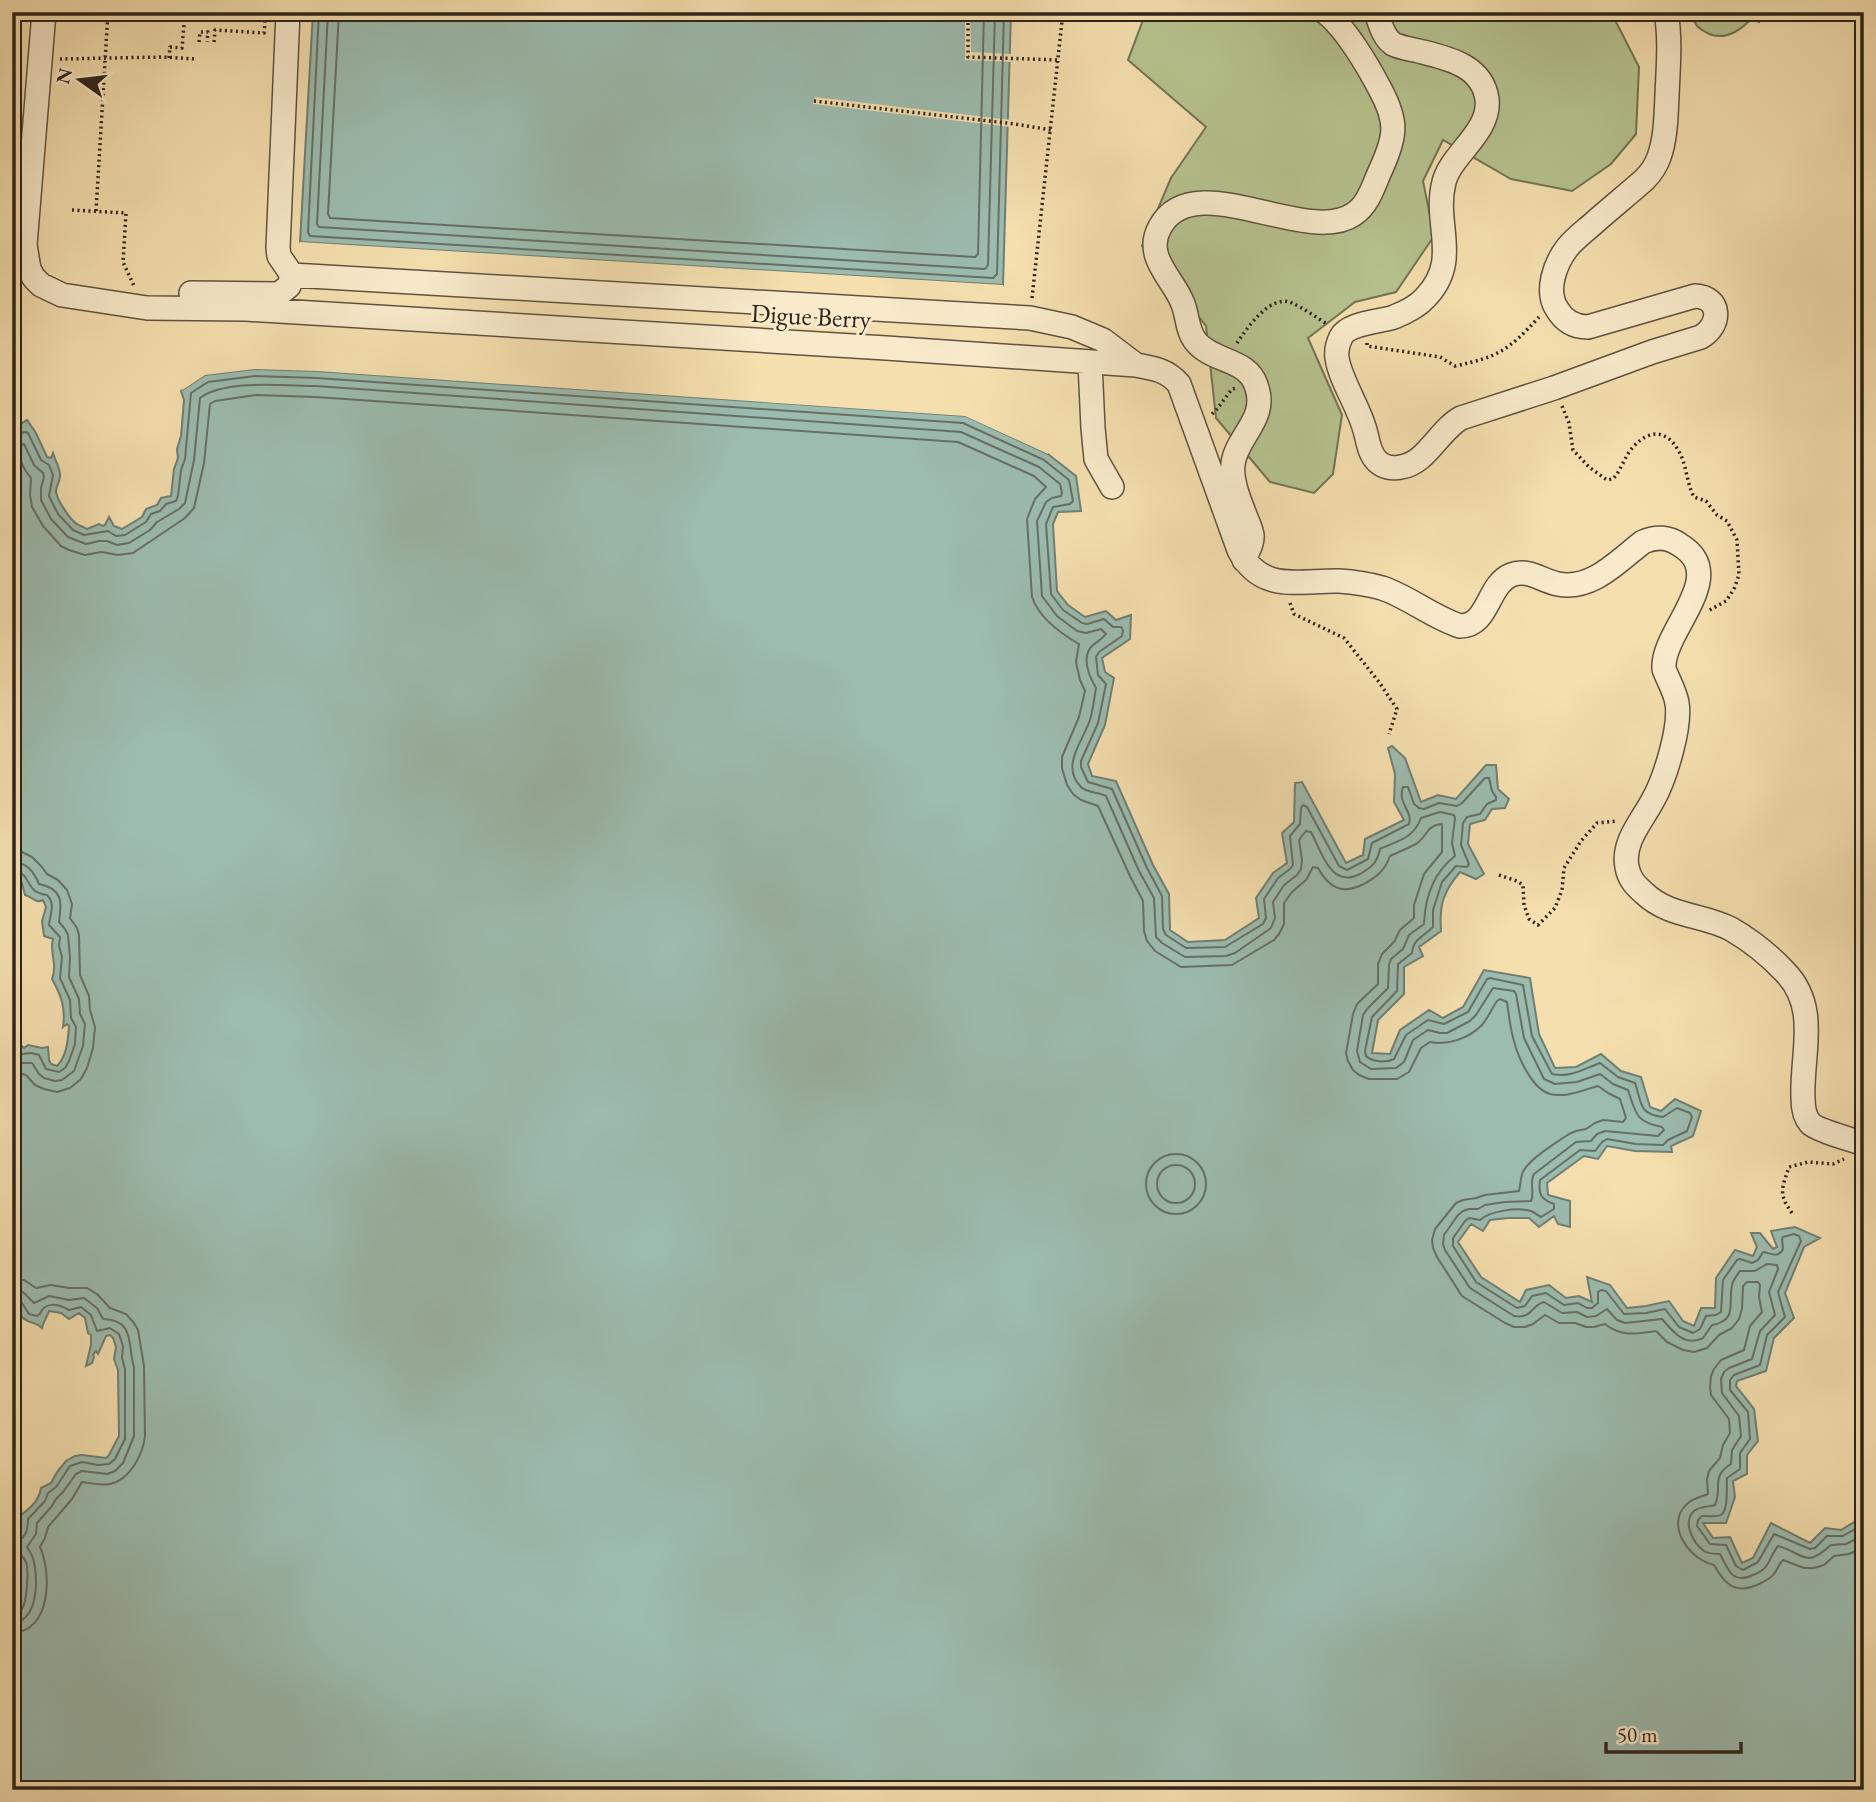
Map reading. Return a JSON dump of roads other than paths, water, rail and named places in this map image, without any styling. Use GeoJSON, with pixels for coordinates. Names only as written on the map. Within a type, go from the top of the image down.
{"type":"FeatureCollection","features":[{"type":"Feature","properties":{"kind":"street","name":"Digue Berry"},"geometry":{"type":"LineString","coordinates":[[44,12],[25,245],[29,269],[34,278],[41,285],[62,295],[1136,366],[1166,372],[1179,384],[1184,395],[1244,560]]}},
{"type":"Feature","properties":{"kind":"street"},"geometry":{"type":"LineString","coordinates":[[143,301],[166,292],[279,294],[289,286],[292,275],[279,256],[278,248],[288,12]]}},
{"type":"Feature","properties":{"kind":"street"},"geometry":{"type":"LineString","coordinates":[[1325,12],[1342,27],[1380,88],[1392,117],[1392,145],[1363,206],[1348,218],[1330,222],[1215,203],[1195,203],[1167,216],[1156,235],[1155,244],[1163,272],[1181,298],[1190,333],[1204,349],[1252,375],[1259,394],[1257,413],[1233,463],[1236,488],[1252,536],[1244,560],[1272,580],[1295,584],[1339,581],[1368,584],[1388,590],[1452,624],[1467,626],[1480,617],[1497,588],[1511,575],[1533,575],[1564,585],[1584,583],[1650,539],[1667,538],[1682,545],[1694,557],[1699,577],[1693,599],[1664,663],[1677,702],[1677,726],[1661,784],[1634,832],[1627,851],[1626,860],[1631,879],[1651,900],[1661,906],[1732,930],[1787,974],[1801,996],[1807,1017],[1802,1092],[1806,1117],[1814,1127],[1864,1144]]}},
{"type":"Feature","properties":{"kind":"street"},"geometry":{"type":"LineString","coordinates":[[1376,12],[1386,36],[1395,45],[1455,61],[1471,69],[1483,85],[1487,104],[1483,121],[1450,170],[1443,186],[1441,209],[1445,257],[1440,277],[1420,303],[1396,316],[1353,327],[1343,333],[1340,340],[1337,359],[1364,425],[1371,454],[1381,465],[1394,468],[1404,467],[1422,456],[1445,430],[1461,418],[1700,337],[1713,327],[1716,311],[1714,305],[1702,296],[1588,327],[1569,323],[1553,302],[1552,281],[1566,249],[1644,180],[1660,156],[1668,72],[1669,34],[1666,12]]}},
{"type":"Feature","properties":{"kind":"street"},"geometry":{"type":"LineString","coordinates":[[12,146],[32,162]]}},
{"type":"Feature","properties":{"kind":"street"},"geometry":{"type":"LineString","coordinates":[[292,275],[1030,318],[1080,329],[1104,340],[1136,366]]}},
{"type":"Feature","properties":{"kind":"street"},"geometry":{"type":"LineString","coordinates":[[1090,363],[1096,459],[1112,487]]}},
{"type":"Feature","properties":{"kind":"water"},"geometry":{"type":"Polygon","coordinates":[[[313,12],[1011,12],[1003,285],[300,242],[313,12]]]}},
{"type":"Feature","properties":{"kind":"water"},"geometry":{"type":"Polygon","coordinates":[[[255,369],[966,416],[1048,454],[1076,476],[1081,511],[1058,512],[1053,524],[1057,591],[1068,605],[1085,617],[1106,611],[1116,620],[1131,615],[1130,639],[1102,658],[1105,672],[1114,678],[1105,725],[1088,764],[1092,776],[1116,781],[1153,865],[1169,894],[1170,930],[1188,942],[1225,940],[1259,918],[1256,898],[1273,873],[1287,863],[1282,833],[1294,822],[1295,783],[1302,782],[1346,863],[1363,855],[1365,839],[1404,820],[1394,802],[1395,774],[1388,748],[1392,746],[1405,758],[1421,802],[1438,795],[1456,799],[1486,765],[1496,765],[1498,789],[1509,799],[1505,808],[1492,809],[1485,820],[1470,824],[1468,844],[1484,874],[1476,879],[1460,872],[1450,886],[1443,899],[1441,931],[1419,947],[1423,956],[1404,967],[1404,994],[1378,1020],[1372,1053],[1390,1054],[1400,1030],[1429,1010],[1443,1018],[1463,1007],[1484,970],[1530,978],[1539,1034],[1555,1068],[1576,1067],[1601,1054],[1621,1071],[1641,1077],[1650,1107],[1661,1111],[1675,1099],[1701,1111],[1693,1136],[1671,1146],[1672,1152],[1635,1151],[1607,1146],[1598,1159],[1584,1156],[1547,1183],[1548,1195],[1570,1201],[1570,1227],[1558,1224],[1554,1216],[1539,1227],[1529,1218],[1490,1220],[1483,1231],[1471,1224],[1458,1242],[1481,1277],[1520,1302],[1526,1290],[1549,1285],[1566,1298],[1579,1296],[1592,1302],[1587,1277],[1610,1285],[1627,1308],[1669,1301],[1683,1321],[1694,1326],[1701,1308],[1715,1308],[1716,1278],[1735,1250],[1753,1256],[1757,1247],[1751,1233],[1760,1233],[1773,1249],[1777,1247],[1771,1231],[1795,1227],[1820,1238],[1804,1247],[1785,1293],[1794,1318],[1774,1338],[1766,1371],[1737,1381],[1736,1386],[1754,1409],[1758,1441],[1747,1455],[1747,1474],[1733,1481],[1735,1497],[1726,1523],[1703,1523],[1713,1538],[1730,1537],[1742,1563],[1753,1558],[1771,1523],[1810,1543],[1825,1528],[1841,1530],[1864,1516],[1864,1790],[12,1790],[12,1612],[17,1602],[21,1580],[20,1567],[12,1552],[12,1535],[16,1535],[21,1528],[17,1518],[32,1505],[41,1488],[51,1483],[66,1461],[82,1455],[106,1458],[119,1436],[118,1370],[114,1359],[116,1347],[113,1338],[106,1336],[98,1354],[96,1351],[93,1355],[92,1363],[86,1366],[91,1335],[88,1333],[85,1318],[79,1313],[69,1319],[61,1313],[49,1311],[42,1328],[21,1316],[12,1299],[12,1037],[24,1048],[28,1045],[48,1047],[49,1060],[57,1066],[65,1053],[69,1026],[67,1024],[63,1027],[62,1002],[52,979],[53,939],[44,936],[42,921],[46,907],[43,900],[36,901],[25,895],[22,883],[12,878],[12,430],[27,420],[47,457],[51,458],[53,453],[60,472],[57,495],[74,522],[87,529],[99,524],[105,525],[109,517],[114,526],[122,529],[142,517],[146,509],[157,505],[161,498],[171,496],[181,436],[184,400],[181,391],[205,375],[255,369]]]}}]}
